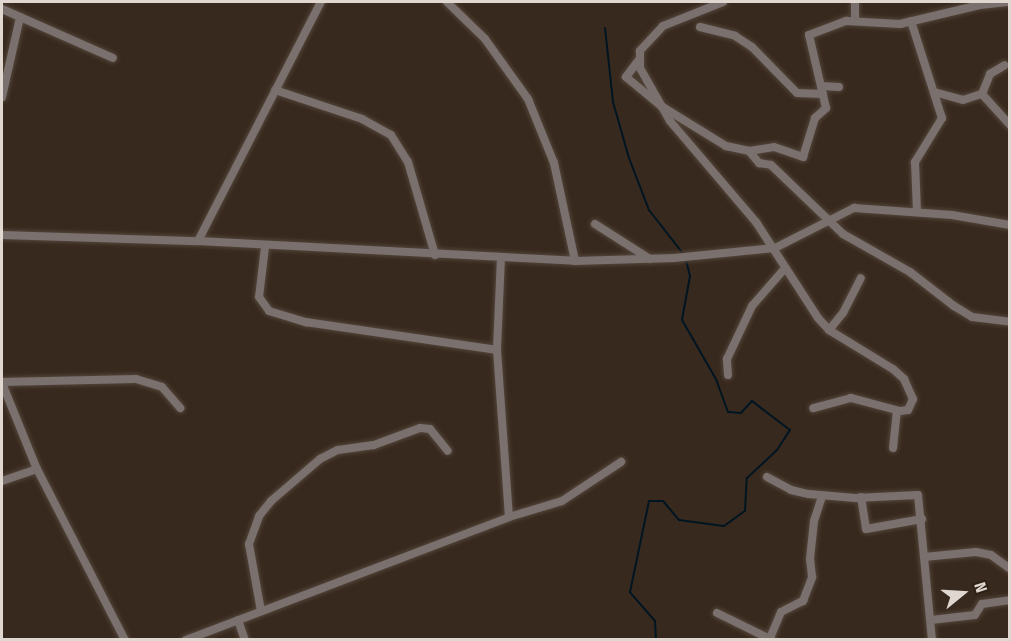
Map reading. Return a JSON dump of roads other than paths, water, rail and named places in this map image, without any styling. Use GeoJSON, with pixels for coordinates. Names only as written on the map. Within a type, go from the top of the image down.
{"type":"FeatureCollection","features":[{"type":"Feature","properties":{"kind":"street"},"geometry":{"type":"LineString","coordinates":[[198,241],[321,2]]}},
{"type":"Feature","properties":{"kind":"street"},"geometry":{"type":"LineString","coordinates":[[447,2],[485,39],[528,99],[554,163],[575,261]]}},
{"type":"Feature","properties":{"kind":"street"},"geometry":{"type":"LineString","coordinates":[[723,2],[663,26],[640,51],[638,61],[626,77],[661,106],[726,146],[749,151],[767,146],[805,157],[815,118],[826,108],[807,37],[840,21],[892,24],[1010,2]]}},
{"type":"Feature","properties":{"kind":"street"},"geometry":{"type":"LineString","coordinates":[[855,2],[855,21]]}},
{"type":"Feature","properties":{"kind":"street"},"geometry":{"type":"LineString","coordinates":[[2,9],[113,58]]}},
{"type":"Feature","properties":{"kind":"street"},"geometry":{"type":"LineString","coordinates":[[2,97],[20,17]]}},
{"type":"Feature","properties":{"kind":"street"},"geometry":{"type":"LineString","coordinates":[[911,21],[942,118],[917,155],[913,172],[917,212]]}},
{"type":"Feature","properties":{"kind":"street"},"geometry":{"type":"LineString","coordinates":[[700,27],[735,36],[752,47],[797,93],[838,87]]}},
{"type":"Feature","properties":{"kind":"street"},"geometry":{"type":"LineString","coordinates":[[638,61],[661,106],[775,248],[785,268],[829,330],[904,379],[913,406],[897,411],[851,398],[813,408]]}},
{"type":"Feature","properties":{"kind":"street"},"geometry":{"type":"LineString","coordinates":[[982,94],[990,74],[1005,65]]}},
{"type":"Feature","properties":{"kind":"street"},"geometry":{"type":"LineString","coordinates":[[275,90],[362,119],[391,135],[408,162],[435,255]]}},
{"type":"Feature","properties":{"kind":"street"},"geometry":{"type":"LineString","coordinates":[[934,92],[963,100],[982,94]]}},
{"type":"Feature","properties":{"kind":"street"},"geometry":{"type":"LineString","coordinates":[[982,94],[1010,125]]}},
{"type":"Feature","properties":{"kind":"street"},"geometry":{"type":"LineString","coordinates":[[749,151],[759,162],[771,165],[828,220],[972,317],[1010,322]]}},
{"type":"Feature","properties":{"kind":"street"},"geometry":{"type":"LineString","coordinates":[[2,236],[198,241],[265,247],[575,261],[651,259],[775,248],[814,231],[828,220],[854,208],[917,212],[1010,225]]}},
{"type":"Feature","properties":{"kind":"street"},"geometry":{"type":"LineString","coordinates":[[595,224],[651,259]]}},
{"type":"Feature","properties":{"kind":"street"},"geometry":{"type":"LineString","coordinates":[[265,247],[259,297],[269,311],[306,322],[497,350]]}},
{"type":"Feature","properties":{"kind":"street"},"geometry":{"type":"LineString","coordinates":[[501,257],[497,350],[509,517]]}},
{"type":"Feature","properties":{"kind":"street"},"geometry":{"type":"LineString","coordinates":[[728,375],[727,359],[752,306],[785,268]]}},
{"type":"Feature","properties":{"kind":"street"},"geometry":{"type":"LineString","coordinates":[[829,330],[843,313],[861,278]]}},
{"type":"Feature","properties":{"kind":"street"},"geometry":{"type":"LineString","coordinates":[[125,639],[37,469],[2,383],[136,379],[162,387],[180,408]]}},
{"type":"Feature","properties":{"kind":"street"},"geometry":{"type":"LineString","coordinates":[[893,448],[897,411]]}},
{"type":"Feature","properties":{"kind":"street"},"geometry":{"type":"LineString","coordinates":[[261,611],[249,544],[259,516],[270,501],[320,459],[338,450],[374,445],[420,428],[430,429],[448,451]]}},
{"type":"Feature","properties":{"kind":"street"},"geometry":{"type":"LineString","coordinates":[[186,639],[509,517],[562,501],[621,462]]}},
{"type":"Feature","properties":{"kind":"street"},"geometry":{"type":"LineString","coordinates":[[2,481],[37,469]]}},
{"type":"Feature","properties":{"kind":"street"},"geometry":{"type":"LineString","coordinates":[[767,477],[790,490],[822,496],[918,495],[932,639]]}},
{"type":"Feature","properties":{"kind":"street"},"geometry":{"type":"LineString","coordinates":[[717,613],[771,639],[781,612],[803,601],[809,585],[814,521],[822,496]]}},
{"type":"Feature","properties":{"kind":"street"},"geometry":{"type":"LineString","coordinates":[[861,497],[867,529],[922,519]]}},
{"type":"Feature","properties":{"kind":"street"},"geometry":{"type":"LineString","coordinates":[[924,557],[976,552],[991,555],[1010,569]]}},
{"type":"Feature","properties":{"kind":"street"},"geometry":{"type":"LineString","coordinates":[[931,620],[975,615],[982,604],[1010,600]]}},
{"type":"Feature","properties":{"kind":"street"},"geometry":{"type":"LineString","coordinates":[[238,620],[245,639]]}},
{"type":"Feature","properties":{"kind":"waterway"},"geometry":{"type":"LineString","coordinates":[[605,28],[613,102],[629,158],[649,210],[684,255]]}},
{"type":"Feature","properties":{"kind":"waterway"},"geometry":{"type":"LineString","coordinates":[[656,640],[655,621],[630,592],[649,501],[663,501],[679,520],[724,526],[745,511],[747,478],[777,450],[790,430],[752,401],[741,413],[728,412],[717,381],[682,320],[690,276],[686,260]]}}]}
